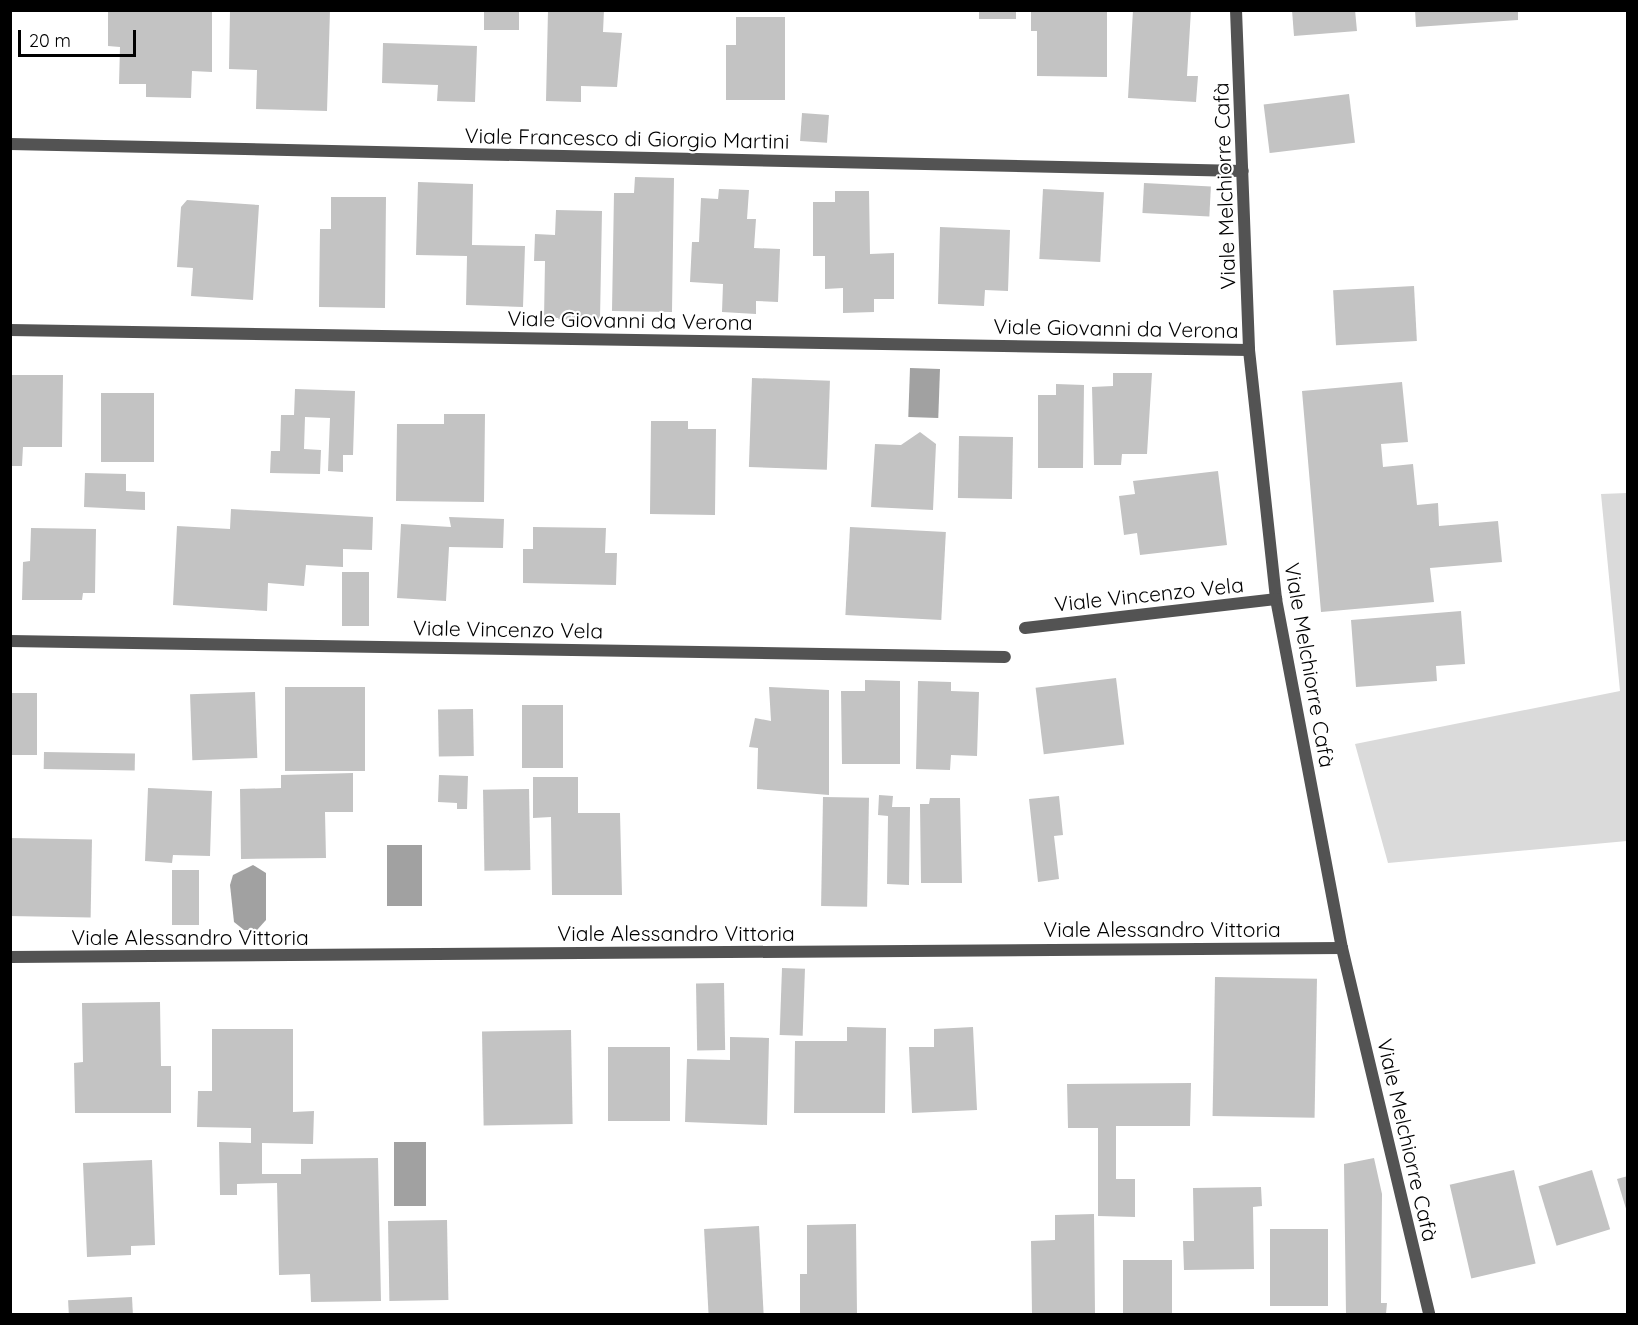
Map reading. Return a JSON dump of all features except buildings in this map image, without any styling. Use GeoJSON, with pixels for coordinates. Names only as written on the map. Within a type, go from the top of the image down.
{"type":"FeatureCollection","features":[{"type":"Feature","properties":{"kind":"street","name":"Viale Melchiorre Cafà"},"geometry":{"type":"LineString","coordinates":[[1236,10],[1249,350],[1276,600],[1342,948],[1429,1314]]}},
{"type":"Feature","properties":{"kind":"street","name":"Viale Francesco di Giorgio Martini"},"geometry":{"type":"LineString","coordinates":[[10,144],[1243,171]]}},
{"type":"Feature","properties":{"kind":"street","name":"Viale Giovanni da Verona"},"geometry":{"type":"LineString","coordinates":[[10,330],[1249,350]]}},
{"type":"Feature","properties":{"kind":"street","name":"Viale Vincenzo Vela"},"geometry":{"type":"LineString","coordinates":[[1025,628],[1276,600]]}},
{"type":"Feature","properties":{"kind":"street","name":"Viale Vincenzo Vela"},"geometry":{"type":"LineString","coordinates":[[10,641],[1005,657]]}},
{"type":"Feature","properties":{"kind":"street","name":"Viale Alessandro Vittoria"},"geometry":{"type":"LineString","coordinates":[[10,957],[1342,948]]}},
{"type":"Feature","properties":{"kind":"shaded area"},"geometry":{"type":"Polygon","coordinates":[[[910,368],[940,369],[938,418],[908,417],[910,368]]]}},
{"type":"Feature","properties":{"kind":"shaded area"},"geometry":{"type":"Polygon","coordinates":[[[1627,493],[1627,841],[1388,863],[1355,744],[1620,691],[1601,494],[1627,493]]]}},
{"type":"Feature","properties":{"kind":"shaded area"},"geometry":{"type":"Polygon","coordinates":[[[387,845],[422,845],[422,906],[387,906],[387,845]]]}},
{"type":"Feature","properties":{"kind":"shaded area"},"geometry":{"type":"Polygon","coordinates":[[[253,865],[266,873],[266,920],[257,930],[244,930],[234,922],[230,885],[233,875],[253,865]]]}},
{"type":"Feature","properties":{"kind":"shaded area"},"geometry":{"type":"Polygon","coordinates":[[[394,1142],[426,1142],[426,1206],[394,1206],[394,1142]]]}}]}
